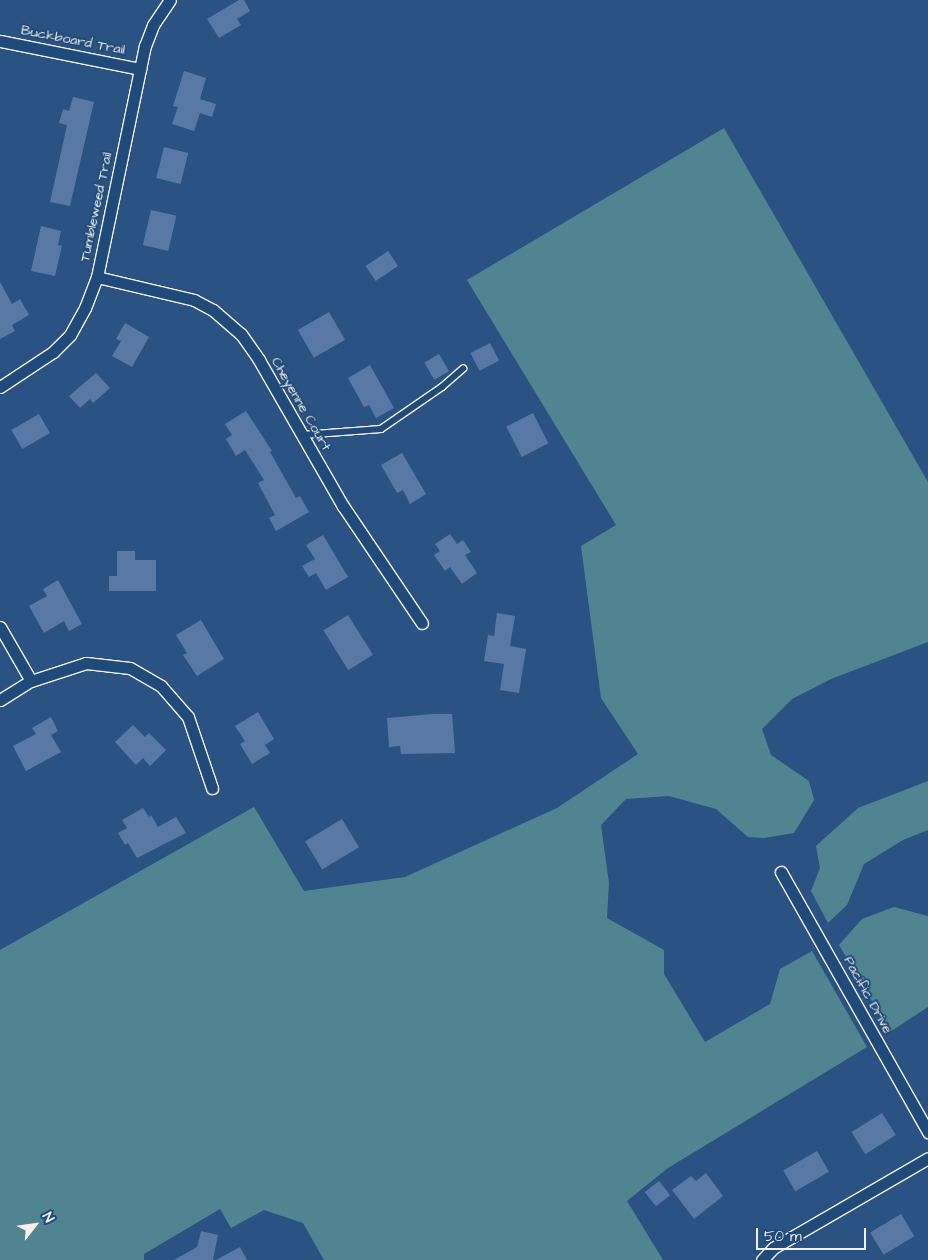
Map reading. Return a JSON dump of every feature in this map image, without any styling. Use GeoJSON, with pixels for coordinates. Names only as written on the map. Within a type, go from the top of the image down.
{"type":"FeatureCollection","features":[{"type":"Feature","properties":{"kind":"street","name":"Tumbleweed Trail"},"geometry":{"type":"LineString","coordinates":[[0,387],[53,352],[70,335],[85,308],[97,277],[140,69],[153,25],[170,0]]}},
{"type":"Feature","properties":{"kind":"street","name":"Buckboard Trail"},"geometry":{"type":"LineString","coordinates":[[0,41],[140,69]]}},
{"type":"Feature","properties":{"kind":"street","name":"Cheyenne Court"},"geometry":{"type":"LineString","coordinates":[[97,277],[178,294],[194,300],[228,321],[259,360],[365,540],[422,623]]}},
{"type":"Feature","properties":{"kind":"street"},"geometry":{"type":"LineString","coordinates":[[0,627],[31,681]]}},
{"type":"Feature","properties":{"kind":"street"},"geometry":{"type":"LineString","coordinates":[[0,700],[31,681],[86,663],[130,668],[161,686],[188,717],[212,788]]}},
{"type":"Feature","properties":{"kind":"street","name":"Pacific Drive"},"geometry":{"type":"LineString","coordinates":[[781,872],[928,1132]]}},
{"type":"Feature","properties":{"kind":"street"},"geometry":{"type":"LineString","coordinates":[[762,1260],[774,1248],[928,1158]]}},
{"type":"Feature","properties":{"kind":"lane"},"geometry":{"type":"LineString","coordinates":[[302,434],[381,429],[442,387],[463,369]]}},
{"type":"Feature","properties":{"kind":"green space"},"geometry":{"type":"Polygon","coordinates":[[[724,128],[928,482],[928,642],[831,679],[792,699],[762,729],[771,755],[809,781],[814,800],[794,833],[764,838],[748,837],[716,809],[669,796],[626,799],[601,825],[609,883],[607,918],[664,950],[664,974],[705,1042],[770,1004],[780,969],[812,951],[867,1047],[668,1168],[627,1201],[663,1260],[324,1260],[303,1223],[264,1210],[231,1228],[220,1209],[144,1254],[144,1260],[0,1260],[0,950],[254,807],[304,891],[405,877],[557,808],[638,754],[601,698],[581,546],[616,525],[467,280],[724,128]]]}},
{"type":"Feature","properties":{"kind":"green space"},"geometry":{"type":"Polygon","coordinates":[[[928,781],[928,830],[903,840],[864,864],[847,905],[828,923],[811,891],[820,868],[816,846],[858,808],[928,781]]]}},
{"type":"Feature","properties":{"kind":"green space"},"geometry":{"type":"Polygon","coordinates":[[[894,907],[928,916],[928,1007],[890,1032],[839,945],[862,919],[894,907]]]}},
{"type":"Feature","properties":{"kind":"building"},"geometry":{"type":"Polygon","coordinates":[[[239,0],[244,0],[250,11],[237,19],[241,25],[219,38],[207,19],[239,0]]]}},
{"type":"Feature","properties":{"kind":"building"},"geometry":{"type":"Polygon","coordinates":[[[184,71],[206,78],[200,99],[216,104],[212,117],[200,113],[194,131],[172,124],[178,107],[173,106],[184,71]]]}},
{"type":"Feature","properties":{"kind":"building"},"geometry":{"type":"Polygon","coordinates":[[[73,97],[94,102],[70,206],[50,202],[67,125],[59,123],[63,109],[69,111],[73,97]]]}},
{"type":"Feature","properties":{"kind":"building"},"geometry":{"type":"Polygon","coordinates":[[[164,147],[188,153],[181,184],[156,178],[164,147]]]}},
{"type":"Feature","properties":{"kind":"building"},"geometry":{"type":"Polygon","coordinates":[[[151,210],[176,216],[168,251],[143,245],[151,210]]]}},
{"type":"Feature","properties":{"kind":"building"},"geometry":{"type":"Polygon","coordinates":[[[41,226],[61,231],[58,245],[62,246],[55,276],[31,271],[41,226]]]}},
{"type":"Feature","properties":{"kind":"building"},"geometry":{"type":"Polygon","coordinates":[[[388,251],[398,266],[376,281],[366,266],[388,251]]]}},
{"type":"Feature","properties":{"kind":"building"},"geometry":{"type":"Polygon","coordinates":[[[0,282],[12,304],[20,299],[29,315],[12,325],[15,331],[0,339],[0,282]]]}},
{"type":"Feature","properties":{"kind":"building"},"geometry":{"type":"Polygon","coordinates":[[[329,312],[345,340],[314,358],[298,330],[329,312]]]}},
{"type":"Feature","properties":{"kind":"building"},"geometry":{"type":"Polygon","coordinates":[[[125,323],[149,337],[132,367],[112,356],[121,341],[116,339],[125,323]]]}},
{"type":"Feature","properties":{"kind":"building"},"geometry":{"type":"Polygon","coordinates":[[[490,343],[499,361],[479,371],[470,353],[490,343]]]}},
{"type":"Feature","properties":{"kind":"building"},"geometry":{"type":"Polygon","coordinates":[[[439,354],[449,371],[434,380],[424,362],[439,354]]]}},
{"type":"Feature","properties":{"kind":"building"},"geometry":{"type":"Polygon","coordinates":[[[370,365],[394,408],[376,418],[369,405],[364,407],[348,378],[370,365]]]}},
{"type":"Feature","properties":{"kind":"building"},"geometry":{"type":"Polygon","coordinates":[[[96,373],[110,388],[93,403],[90,399],[80,408],[69,396],[96,373]]]}},
{"type":"Feature","properties":{"kind":"building"},"geometry":{"type":"Polygon","coordinates":[[[246,411],[272,451],[270,452],[296,498],[300,496],[309,512],[276,531],[269,518],[275,515],[258,483],[264,480],[245,450],[236,456],[226,439],[232,435],[225,424],[246,411]]]}},
{"type":"Feature","properties":{"kind":"building"},"geometry":{"type":"Polygon","coordinates":[[[533,413],[548,443],[522,457],[506,427],[533,413]]]}},
{"type":"Feature","properties":{"kind":"building"},"geometry":{"type":"Polygon","coordinates":[[[39,414],[50,433],[22,449],[11,430],[39,414]]]}},
{"type":"Feature","properties":{"kind":"building"},"geometry":{"type":"Polygon","coordinates":[[[402,453],[426,494],[410,504],[403,490],[397,493],[381,465],[402,453]]]}},
{"type":"Feature","properties":{"kind":"building"},"geometry":{"type":"Polygon","coordinates":[[[450,534],[457,544],[463,540],[471,552],[465,555],[477,573],[462,584],[450,567],[445,571],[434,555],[440,551],[435,544],[450,534]]]}},
{"type":"Feature","properties":{"kind":"building"},"geometry":{"type":"Polygon","coordinates":[[[323,535],[348,577],[326,590],[316,573],[309,577],[302,566],[315,559],[306,545],[323,535]]]}},
{"type":"Feature","properties":{"kind":"building"},"geometry":{"type":"Polygon","coordinates":[[[117,551],[135,551],[135,560],[156,560],[156,591],[109,591],[109,576],[117,576],[117,551]]]}},
{"type":"Feature","properties":{"kind":"building"},"geometry":{"type":"Polygon","coordinates":[[[58,580],[82,624],[69,631],[64,621],[44,633],[29,606],[47,596],[43,589],[58,580]]]}},
{"type":"Feature","properties":{"kind":"building"},"geometry":{"type":"Polygon","coordinates":[[[497,613],[515,616],[510,646],[526,649],[519,693],[500,690],[504,664],[484,661],[488,635],[494,636],[497,613]]]}},
{"type":"Feature","properties":{"kind":"building"},"geometry":{"type":"Polygon","coordinates":[[[348,615],[373,655],[348,670],[323,630],[348,615]]]}},
{"type":"Feature","properties":{"kind":"building"},"geometry":{"type":"Polygon","coordinates":[[[201,620],[224,659],[197,676],[183,655],[187,653],[176,635],[201,620]]]}},
{"type":"Feature","properties":{"kind":"building"},"geometry":{"type":"Polygon","coordinates":[[[258,712],[274,739],[265,745],[270,753],[252,764],[240,744],[245,741],[235,726],[258,712]]]}},
{"type":"Feature","properties":{"kind":"building"},"geometry":{"type":"Polygon","coordinates":[[[452,714],[455,753],[401,754],[400,746],[389,747],[387,718],[452,714]]]}},
{"type":"Feature","properties":{"kind":"building"},"geometry":{"type":"Polygon","coordinates":[[[51,717],[58,731],[51,735],[61,752],[26,771],[13,746],[36,734],[32,728],[51,717]]]}},
{"type":"Feature","properties":{"kind":"building"},"geometry":{"type":"Polygon","coordinates":[[[133,725],[145,737],[149,733],[166,750],[150,766],[143,758],[136,765],[115,742],[133,725]]]}},
{"type":"Feature","properties":{"kind":"building"},"geometry":{"type":"Polygon","coordinates":[[[143,808],[149,817],[151,815],[158,827],[176,817],[186,833],[137,858],[128,843],[125,845],[118,833],[127,828],[122,820],[143,808]]]}},
{"type":"Feature","properties":{"kind":"building"},"geometry":{"type":"Polygon","coordinates":[[[342,819],[359,847],[322,869],[305,841],[342,819]]]}},
{"type":"Feature","properties":{"kind":"building"},"geometry":{"type":"Polygon","coordinates":[[[882,1113],[896,1135],[865,1154],[851,1132],[882,1113]]]}},
{"type":"Feature","properties":{"kind":"building"},"geometry":{"type":"Polygon","coordinates":[[[817,1151],[829,1172],[795,1191],[783,1170],[817,1151]]]}},
{"type":"Feature","properties":{"kind":"building"},"geometry":{"type":"Polygon","coordinates":[[[706,1173],[723,1196],[694,1219],[672,1190],[691,1176],[696,1181],[706,1173]]]}},
{"type":"Feature","properties":{"kind":"building"},"geometry":{"type":"Polygon","coordinates":[[[659,1181],[670,1195],[656,1206],[645,1192],[659,1181]]]}},
{"type":"Feature","properties":{"kind":"building"},"geometry":{"type":"Polygon","coordinates":[[[901,1214],[914,1236],[884,1255],[870,1233],[901,1214]]]}},
{"type":"Feature","properties":{"kind":"building"},"geometry":{"type":"Polygon","coordinates":[[[201,1231],[218,1235],[213,1260],[174,1260],[197,1247],[201,1231]]]}},
{"type":"Feature","properties":{"kind":"building"},"geometry":{"type":"Polygon","coordinates":[[[240,1247],[247,1260],[216,1260],[240,1247]]]}}]}
